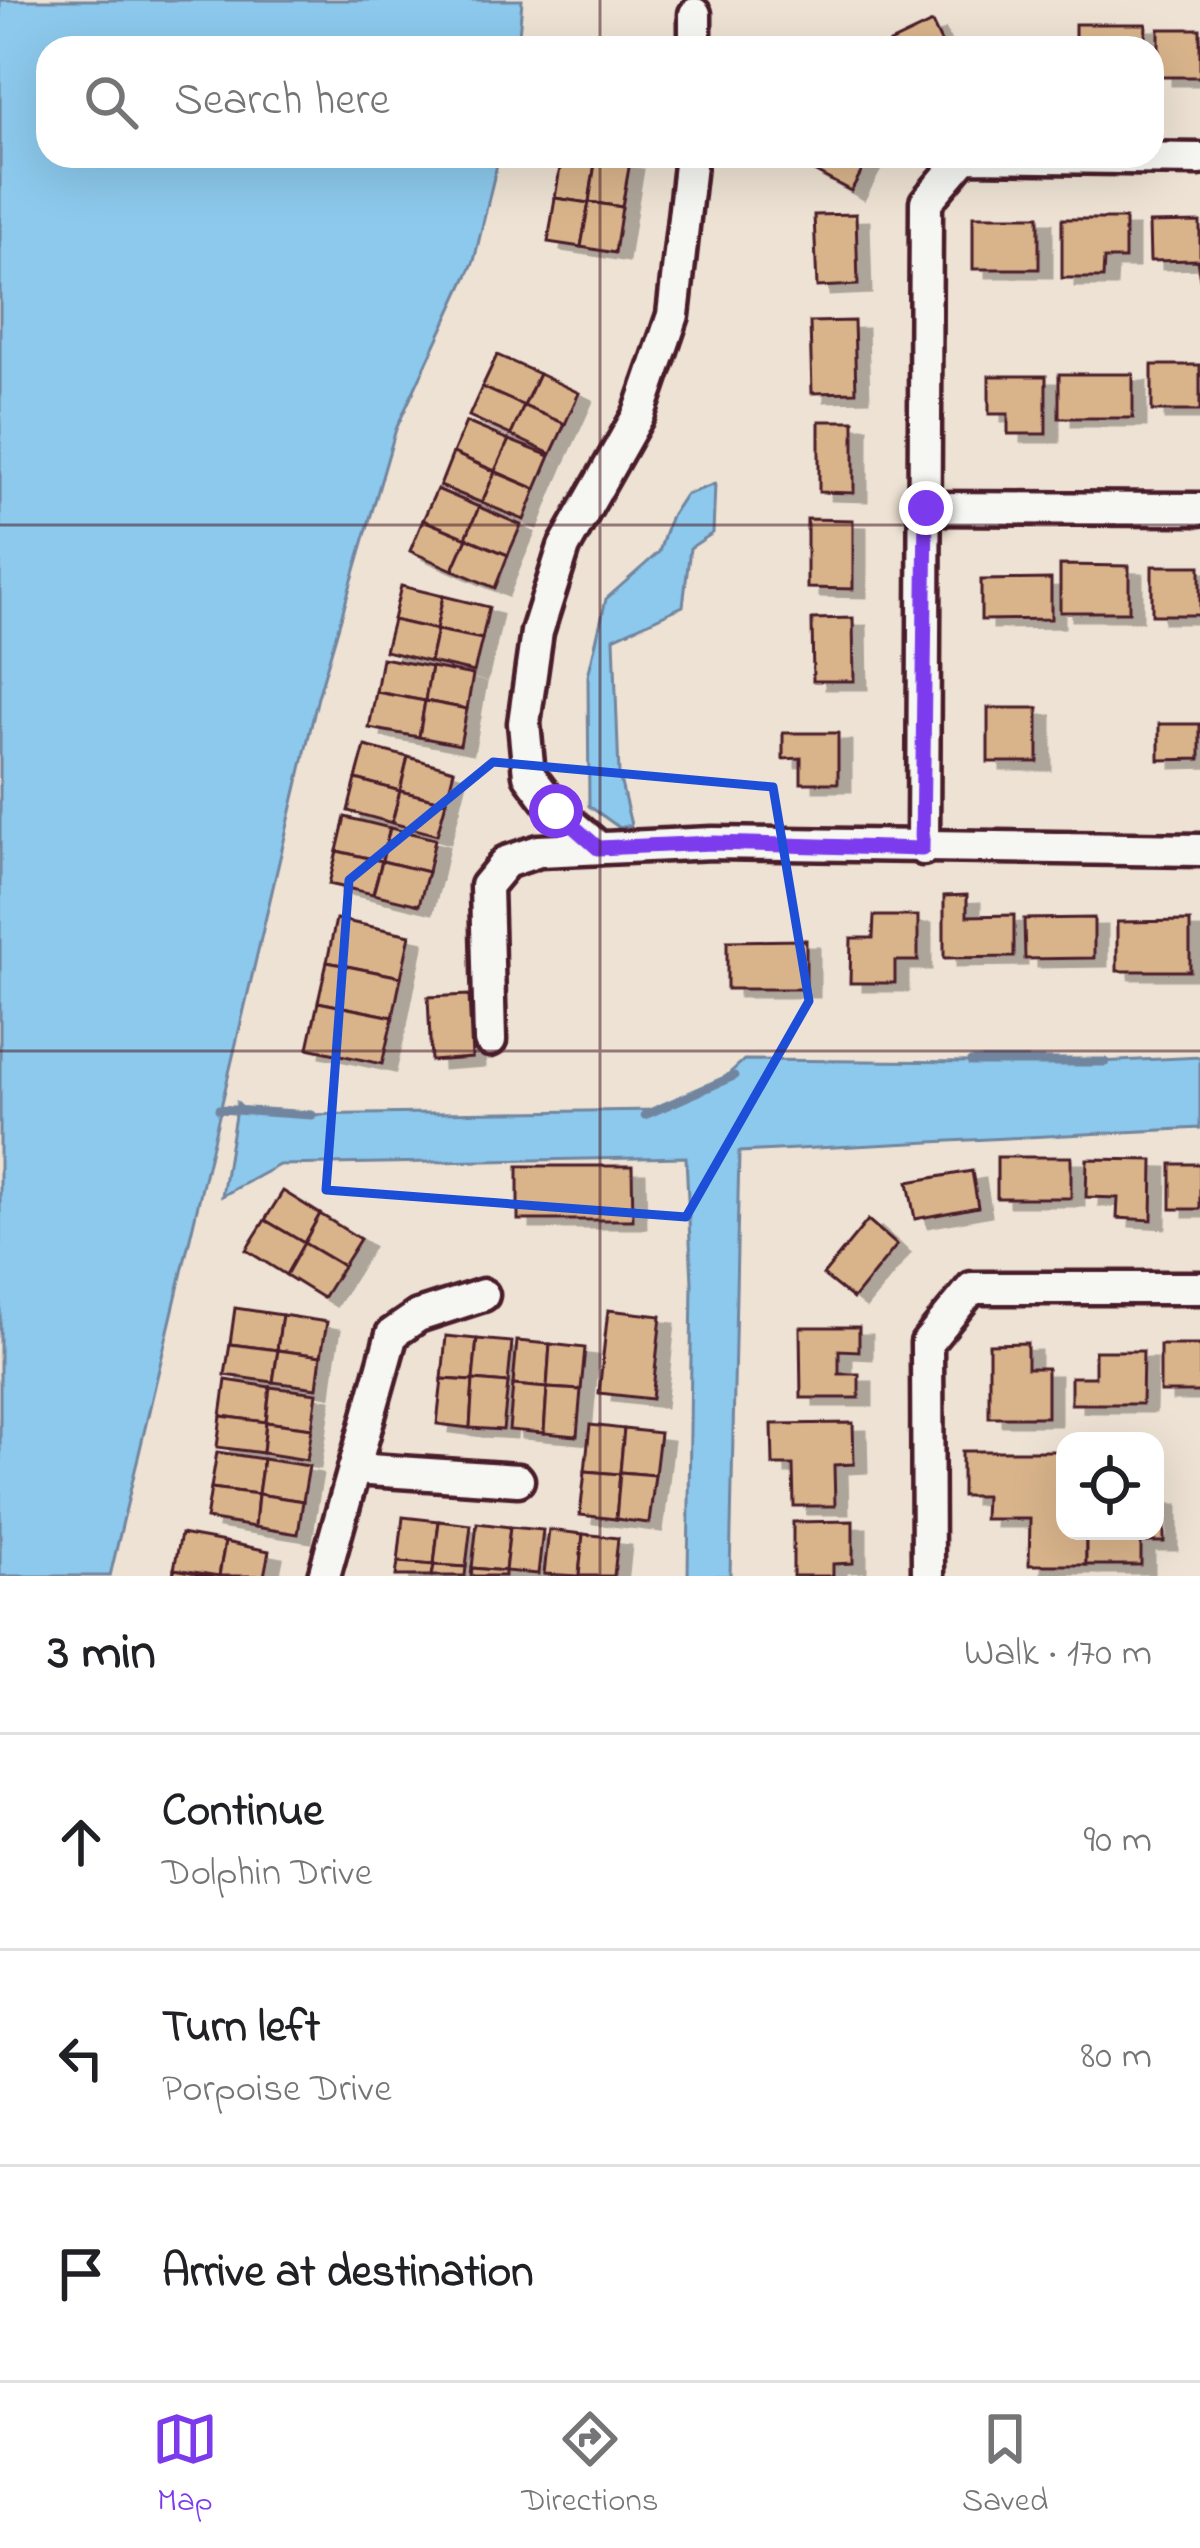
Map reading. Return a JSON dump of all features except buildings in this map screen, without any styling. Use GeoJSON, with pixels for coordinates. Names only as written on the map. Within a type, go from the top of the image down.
{"type":"FeatureCollection","features":[{"type":"Feature","properties":{"kind":"street"},"geometry":{"type":"LineString","coordinates":[[695,14],[695,36]]}},
{"type":"Feature","properties":{"kind":"street"},"geometry":{"type":"LineString","coordinates":[[1164,159],[1200,159]]}},
{"type":"Feature","properties":{"kind":"street"},"geometry":{"type":"LineString","coordinates":[[598,848],[556,811],[530,775],[524,723],[530,678],[537,632],[564,547],[639,414],[660,357],[673,315],[690,168]]}},
{"type":"Feature","properties":{"kind":"street"},"geometry":{"type":"LineString","coordinates":[[922,849],[926,202],[955,168]]}},
{"type":"Feature","properties":{"kind":"street"},"geometry":{"type":"LineString","coordinates":[[926,508],[1200,509]]}},
{"type":"Feature","properties":{"kind":"street"},"geometry":{"type":"LineString","coordinates":[[490,1040],[486,886],[506,862],[539,850],[713,843],[1200,850]]}},
{"type":"Feature","properties":{"kind":"street"},"geometry":{"type":"LineString","coordinates":[[928,1576],[927,1342],[972,1288],[1200,1288]]}},
{"type":"Feature","properties":{"kind":"street"},"geometry":{"type":"LineString","coordinates":[[324,1576],[392,1334],[418,1316],[483,1295]]}},
{"type":"Feature","properties":{"kind":"street"},"geometry":{"type":"LineString","coordinates":[[354,1469],[518,1480]]}},
{"type":"Feature","properties":{"kind":"highlighted area"},"geometry":{"type":"Polygon","coordinates":[[[493,762],[773,787],[809,1001],[686,1217],[326,1190],[349,880],[493,762]]]}},
{"type":"Feature","properties":{"kind":"water"},"geometry":{"type":"Polygon","coordinates":[[[0,0],[522,0],[519,36],[36,36],[36,168],[496,168],[474,261],[396,429],[318,697],[110,1576],[0,1576],[0,0]]]}},
{"type":"Feature","properties":{"kind":"water"},"geometry":{"type":"Polygon","coordinates":[[[715,484],[713,533],[690,548],[683,606],[614,638],[619,775],[631,825],[620,828],[589,806],[588,676],[606,599],[659,552],[670,518],[685,495],[715,484]]]}},
{"type":"Feature","properties":{"kind":"water"},"geometry":{"type":"Polygon","coordinates":[[[1200,1057],[1200,1128],[739,1152],[730,1576],[688,1576],[692,1283],[686,1157],[279,1165],[222,1196],[237,1103],[244,1110],[292,1115],[658,1110],[713,1088],[744,1060],[1078,1063],[1200,1057]]]}},
{"type":"Feature","properties":{"kind":"waterway"},"geometry":{"type":"LineString","coordinates":[[971,1062],[1105,1062]]}},
{"type":"Feature","properties":{"kind":"waterway"},"geometry":{"type":"LineString","coordinates":[[645,1115],[734,1076]]}},
{"type":"Feature","properties":{"kind":"waterway"},"geometry":{"type":"LineString","coordinates":[[219,1109],[312,1115]]}},
{"type":"Feature","properties":{"kind":"route"},"geometry":{"type":"LineString","coordinates":[[556,811],[598,848],[713,843],[922,849],[926,508]]}}]}
